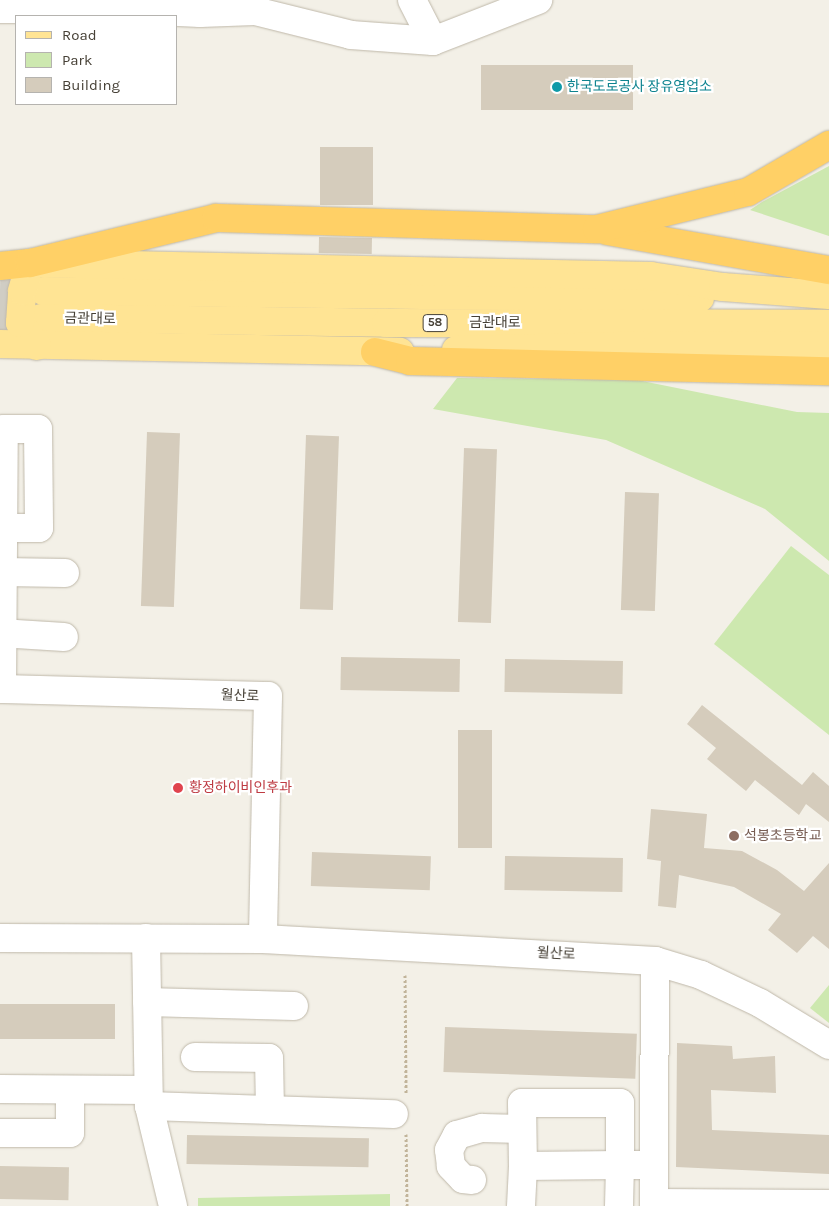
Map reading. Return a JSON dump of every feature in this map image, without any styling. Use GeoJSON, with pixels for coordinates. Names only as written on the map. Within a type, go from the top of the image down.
{"type":"FeatureCollection","features":[{"type":"Feature","properties":{"kind":"highway"},"geometry":{"type":"LineString","coordinates":[[597,229],[748,192],[829,145]]}},
{"type":"Feature","properties":{"kind":"highway"},"geometry":{"type":"LineString","coordinates":[[0,266],[30,264],[216,218],[597,229],[829,270]]}},
{"type":"Feature","properties":{"kind":"highway"},"geometry":{"type":"LineString","coordinates":[[375,352],[410,361],[829,371]]}},
{"type":"Feature","properties":{"kind":"main road"},"geometry":{"type":"LineString","coordinates":[[37,346],[20,323],[22,291],[30,264],[651,276],[723,287],[829,295]]}},
{"type":"Feature","properties":{"kind":"main road","name":"금관대로"},"geometry":{"type":"LineString","coordinates":[[43,291],[829,300]]}},
{"type":"Feature","properties":{"kind":"main road","name":"금관대로"},"geometry":{"type":"LineString","coordinates":[[41,318],[829,324]]}},
{"type":"Feature","properties":{"kind":"main road"},"geometry":{"type":"LineString","coordinates":[[0,344],[375,352],[657,345],[829,346]]}},
{"type":"Feature","properties":{"kind":"street"},"geometry":{"type":"LineString","coordinates":[[412,0],[433,41]]}},
{"type":"Feature","properties":{"kind":"street"},"geometry":{"type":"LineString","coordinates":[[0,9],[110,4],[200,13],[259,6],[351,34],[433,41],[538,0]]}},
{"type":"Feature","properties":{"kind":"street"},"geometry":{"type":"LineString","coordinates":[[1,689],[4,528]]}},
{"type":"Feature","properties":{"kind":"street"},"geometry":{"type":"LineString","coordinates":[[3,572],[65,573]]}},
{"type":"Feature","properties":{"kind":"street"},"geometry":{"type":"LineString","coordinates":[[1,633],[64,637]]}},
{"type":"Feature","properties":{"kind":"street","name":"월산로"},"geometry":{"type":"LineString","coordinates":[[1,689],[268,696],[262,938]]}},
{"type":"Feature","properties":{"kind":"street","name":"월산로"},"geometry":{"type":"LineString","coordinates":[[0,938],[262,938],[656,961],[701,975],[760,1003],[829,1045]]}},
{"type":"Feature","properties":{"kind":"street"},"geometry":{"type":"LineString","coordinates":[[146,938],[148,1098],[173,1206]]}},
{"type":"Feature","properties":{"kind":"street"},"geometry":{"type":"LineString","coordinates":[[656,961],[654,1204],[829,1204]]}},
{"type":"Feature","properties":{"kind":"street"},"geometry":{"type":"LineString","coordinates":[[147,1002],[294,1006]]}},
{"type":"Feature","properties":{"kind":"street"},"geometry":{"type":"LineString","coordinates":[[195,1057],[269,1058],[270,1110]]}},
{"type":"Feature","properties":{"kind":"street"},"geometry":{"type":"LineString","coordinates":[[0,1089],[70,1090],[270,1110],[402,1114]]}},
{"type":"Feature","properties":{"kind":"street"},"geometry":{"type":"LineString","coordinates":[[0,1133],[70,1133],[70,1090]]}},
{"type":"Feature","properties":{"kind":"street"},"geometry":{"type":"LineString","coordinates":[[521,1206],[523,1166],[522,1103],[620,1103],[619,1206]]}},
{"type":"Feature","properties":{"kind":"street"},"geometry":{"type":"LineString","coordinates":[[472,1180],[463,1180],[451,1166],[449,1150],[457,1136],[482,1128],[522,1129]]}},
{"type":"Feature","properties":{"kind":"street"},"geometry":{"type":"LineString","coordinates":[[523,1166],[654,1165]]}},
{"type":"Feature","properties":{"kind":"path"},"geometry":{"type":"LineString","coordinates":[[405,975],[402,1114],[407,1206]]}},
{"type":"Feature","properties":{"kind":"green space"},"geometry":{"type":"Polygon","coordinates":[[[829,166],[829,236],[750,210],[762,202],[829,166]]]}},
{"type":"Feature","properties":{"kind":"green space"},"geometry":{"type":"Polygon","coordinates":[[[457,378],[637,380],[797,412],[829,413],[829,561],[765,509],[606,440],[433,409],[457,378]]]}},
{"type":"Feature","properties":{"kind":"green space"},"geometry":{"type":"Polygon","coordinates":[[[791,546],[829,575],[829,735],[714,644],[791,546]]]}},
{"type":"Feature","properties":{"kind":"green space"},"geometry":{"type":"Polygon","coordinates":[[[829,985],[829,1023],[810,1008],[829,985]]]}},
{"type":"Feature","properties":{"kind":"green space"},"geometry":{"type":"Polygon","coordinates":[[[390,1194],[390,1206],[198,1206],[198,1198],[390,1194]]]}},
{"type":"Feature","properties":{"kind":"building","name":"한국도로공사 장유영업소"},"geometry":{"type":"Polygon","coordinates":[[[481,65],[633,65],[633,110],[481,110],[481,65]]]}},
{"type":"Feature","properties":{"kind":"building"},"geometry":{"type":"Polygon","coordinates":[[[320,147],[373,147],[373,205],[320,205],[320,147]]]}},
{"type":"Feature","properties":{"kind":"building"},"geometry":{"type":"Polygon","coordinates":[[[319,237],[372,238],[372,254],[319,253],[319,237]]]}},
{"type":"Feature","properties":{"kind":"building"},"geometry":{"type":"Polygon","coordinates":[[[147,432],[180,433],[174,607],[141,606],[147,432]]]}},
{"type":"Feature","properties":{"kind":"building"},"geometry":{"type":"Polygon","coordinates":[[[306,435],[339,436],[333,610],[300,609],[306,435]]]}},
{"type":"Feature","properties":{"kind":"building"},"geometry":{"type":"Polygon","coordinates":[[[464,448],[497,449],[491,623],[458,622],[464,448]]]}},
{"type":"Feature","properties":{"kind":"building"},"geometry":{"type":"Polygon","coordinates":[[[625,492],[659,493],[655,611],[621,610],[625,492]]]}},
{"type":"Feature","properties":{"kind":"building"},"geometry":{"type":"Polygon","coordinates":[[[341,657],[460,659],[459,692],[340,690],[341,657]]]}},
{"type":"Feature","properties":{"kind":"building"},"geometry":{"type":"Polygon","coordinates":[[[505,659],[623,661],[622,694],[504,692],[505,659]]]}},
{"type":"Feature","properties":{"kind":"building"},"geometry":{"type":"Polygon","coordinates":[[[702,705],[802,785],[813,772],[829,786],[829,822],[806,804],[799,815],[755,780],[746,791],[707,759],[716,748],[687,724],[702,705]]]}},
{"type":"Feature","properties":{"kind":"building"},"geometry":{"type":"Polygon","coordinates":[[[458,730],[492,730],[492,848],[458,848],[458,730]]]}},
{"type":"Feature","properties":{"kind":"building"},"geometry":{"type":"Polygon","coordinates":[[[651,809],[707,814],[704,848],[742,851],[777,870],[804,891],[829,863],[829,949],[813,936],[797,953],[768,930],[781,914],[734,887],[679,875],[676,908],[658,906],[661,861],[647,859],[651,809]]]}},
{"type":"Feature","properties":{"kind":"building"},"geometry":{"type":"Polygon","coordinates":[[[312,852],[431,856],[430,890],[311,886],[312,852]]]}},
{"type":"Feature","properties":{"kind":"building"},"geometry":{"type":"Polygon","coordinates":[[[505,856],[623,858],[622,892],[504,890],[505,856]]]}},
{"type":"Feature","properties":{"kind":"building"},"geometry":{"type":"Polygon","coordinates":[[[0,1004],[115,1004],[115,1039],[0,1039],[0,1004]]]}},
{"type":"Feature","properties":{"kind":"building"},"geometry":{"type":"Polygon","coordinates":[[[445,1027],[637,1034],[635,1079],[443,1072],[445,1027]]]}},
{"type":"Feature","properties":{"kind":"building"},"geometry":{"type":"Polygon","coordinates":[[[677,1043],[732,1046],[733,1059],[775,1056],[776,1093],[711,1090],[712,1130],[829,1135],[829,1174],[676,1167],[677,1043]]]}},
{"type":"Feature","properties":{"kind":"building"},"geometry":{"type":"Polygon","coordinates":[[[187,1135],[369,1138],[368,1167],[186,1164],[187,1135]]]}},
{"type":"Feature","properties":{"kind":"building"},"geometry":{"type":"Polygon","coordinates":[[[0,1166],[69,1167],[68,1200],[0,1199],[0,1166]]]}},
{"type":"Feature","properties":{"kind":"tunnel"},"geometry":{"type":"LineString","coordinates":[[0,290],[43,291]]}},
{"type":"Feature","properties":{"kind":"tunnel"},"geometry":{"type":"LineString","coordinates":[[0,318],[41,318]]}},
{"type":"Feature","properties":{"kind":"place","name":"한국도로공사 장유영업소"},"geometry":{"type":"Point","coordinates":[557,87]}},
{"type":"Feature","properties":{"kind":"place","name":"황정하이비인후과"},"geometry":{"type":"Point","coordinates":[178,788]}},
{"type":"Feature","properties":{"kind":"place","name":"석봉초등학교"},"geometry":{"type":"Point","coordinates":[734,836]}}]}
